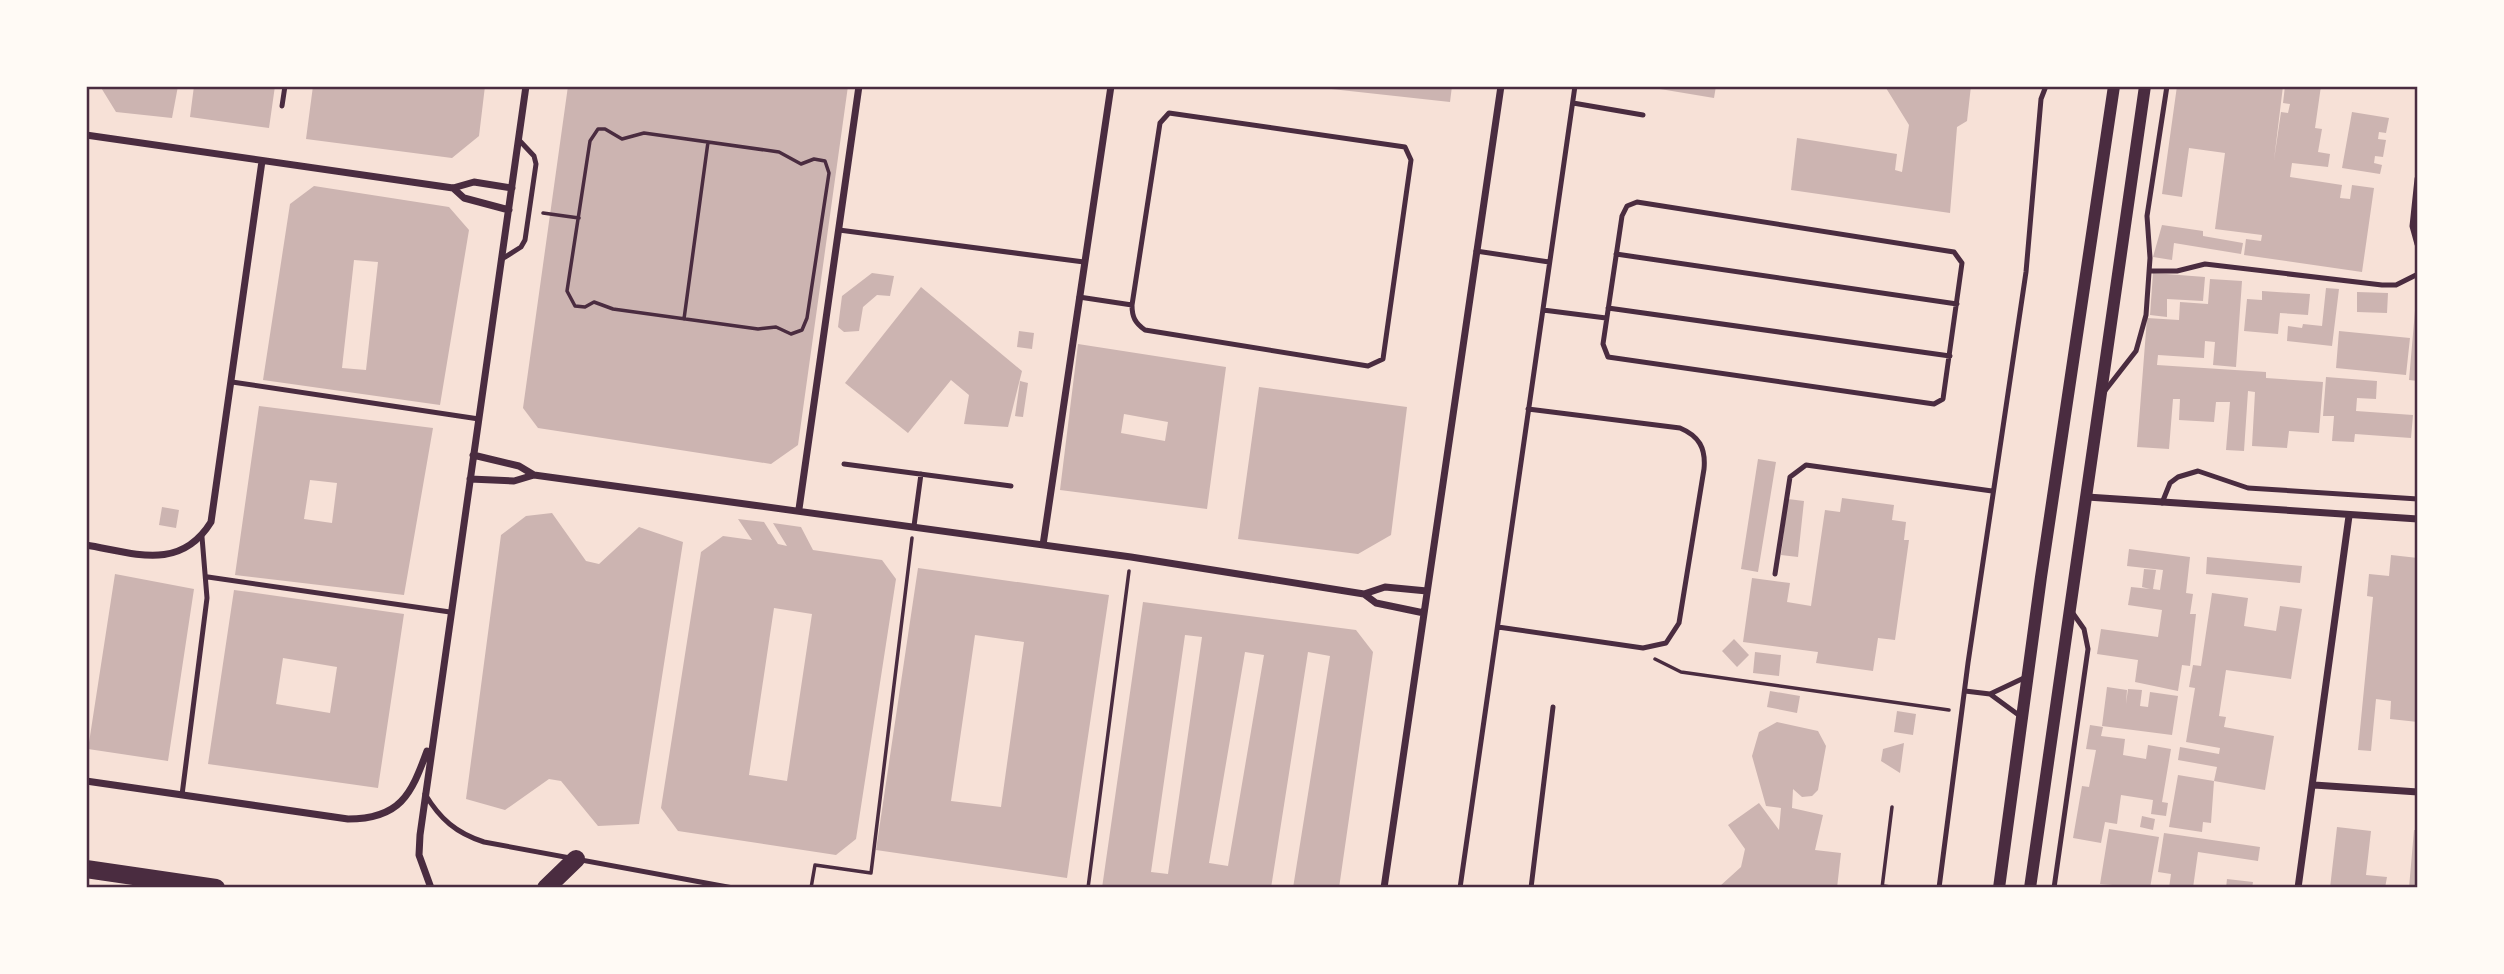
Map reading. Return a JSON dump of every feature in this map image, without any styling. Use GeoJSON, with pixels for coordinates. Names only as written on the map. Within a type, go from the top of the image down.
{"type":"FeatureCollection","features":[{"type":"Feature","properties":{"kind":"main road"},"geometry":{"type":"LineString","coordinates":[[86,856],[138,876]]}},
{"type":"Feature","properties":{"kind":"main road"},"geometry":{"type":"LineString","coordinates":[[546,888],[576,859]]}},
{"type":"Feature","properties":{"kind":"main road"},"geometry":{"type":"LineString","coordinates":[[86,869],[216,888]]}},
{"type":"Feature","properties":{"kind":"street"},"geometry":{"type":"LineString","coordinates":[[431,888],[419,855],[425,794],[526,86]]}},
{"type":"Feature","properties":{"kind":"street"},"geometry":{"type":"LineString","coordinates":[[799,509],[859,86]]}},
{"type":"Feature","properties":{"kind":"street"},"geometry":{"type":"LineString","coordinates":[[1044,545],[1111,86]]}},
{"type":"Feature","properties":{"kind":"street"},"geometry":{"type":"LineString","coordinates":[[1384,888],[1501,86]]}},
{"type":"Feature","properties":{"kind":"street"},"geometry":{"type":"LineString","coordinates":[[1999,888],[2115,86]]}},
{"type":"Feature","properties":{"kind":"street"},"geometry":{"type":"LineString","coordinates":[[2030,888],[2145,86]]}},
{"type":"Feature","properties":{"kind":"street"},"geometry":{"type":"LineString","coordinates":[[86,135],[453,188],[474,182],[512,188]]}},
{"type":"Feature","properties":{"kind":"street"},"geometry":{"type":"LineString","coordinates":[[86,545],[156,556],[173,555],[189,548],[202,537],[211,522],[262,161]]}},
{"type":"Feature","properties":{"kind":"street"},"geometry":{"type":"LineString","coordinates":[[2418,179],[2413,226],[2418,243]]}},
{"type":"Feature","properties":{"kind":"street"},"geometry":{"type":"LineString","coordinates":[[453,188],[464,198],[509,210]]}},
{"type":"Feature","properties":{"kind":"street"},"geometry":{"type":"LineString","coordinates":[[473,455],[519,466],[534,475],[799,509],[1364,594],[1385,587],[1427,591]]}},
{"type":"Feature","properties":{"kind":"street"},"geometry":{"type":"LineString","coordinates":[[470,479],[514,481],[534,475]]}},
{"type":"Feature","properties":{"kind":"street"},"geometry":{"type":"LineString","coordinates":[[2087,498],[2417,520]]}},
{"type":"Feature","properties":{"kind":"street"},"geometry":{"type":"LineString","coordinates":[[2298,888],[2349,516]]}},
{"type":"Feature","properties":{"kind":"street"},"geometry":{"type":"LineString","coordinates":[[1364,594],[1376,603],[1424,612]]}},
{"type":"Feature","properties":{"kind":"street"},"geometry":{"type":"LineString","coordinates":[[86,781],[348,819],[379,817],[403,802],[415,786],[432,737]]}},
{"type":"Feature","properties":{"kind":"street"},"geometry":{"type":"LineString","coordinates":[[2314,785],[2418,792]]}},
{"type":"Feature","properties":{"kind":"lane"},"geometry":{"type":"LineString","coordinates":[[282,106],[285,86]]}},
{"type":"Feature","properties":{"kind":"lane"},"geometry":{"type":"LineString","coordinates":[[1460,888],[1575,86]]}},
{"type":"Feature","properties":{"kind":"lane"},"geometry":{"type":"LineString","coordinates":[[1940,888],[1992,491],[2026,272],[2041,99],[2046,86]]}},
{"type":"Feature","properties":{"kind":"lane"},"geometry":{"type":"LineString","coordinates":[[2099,397],[2136,351],[2146,315],[2150,271],[2147,216],[2167,86]]}},
{"type":"Feature","properties":{"kind":"lane"},"geometry":{"type":"LineString","coordinates":[[1573,103],[1643,115]]}},
{"type":"Feature","properties":{"kind":"lane"},"geometry":{"type":"LineString","coordinates":[[1164,115],[1398,144],[1410,153],[1386,352],[1376,365],[1368,366],[1145,330],[1134,320],[1132,305],[1160,123],[1164,115]]}},
{"type":"Feature","properties":{"kind":"lane"},"geometry":{"type":"LineString","coordinates":[[502,259],[521,247],[525,240],[536,164],[534,156],[519,140]]}},
{"type":"Feature","properties":{"kind":"lane"},"geometry":{"type":"LineString","coordinates":[[1637,202],[1954,252],[1962,263],[1957,304],[1944,394],[1934,404],[1608,357],[1602,349],[1623,211],[1637,202]]}},
{"type":"Feature","properties":{"kind":"lane"},"geometry":{"type":"LineString","coordinates":[[839,230],[1084,262]]}},
{"type":"Feature","properties":{"kind":"lane"},"geometry":{"type":"LineString","coordinates":[[1476,251],[1549,262]]}},
{"type":"Feature","properties":{"kind":"lane"},"geometry":{"type":"LineString","coordinates":[[1616,254],[1957,304]]}},
{"type":"Feature","properties":{"kind":"lane"},"geometry":{"type":"LineString","coordinates":[[2150,271],[2177,271],[2205,264],[2382,285],[2396,285],[2418,274]]}},
{"type":"Feature","properties":{"kind":"lane"},"geometry":{"type":"LineString","coordinates":[[1079,297],[1132,305]]}},
{"type":"Feature","properties":{"kind":"lane"},"geometry":{"type":"LineString","coordinates":[[1608,308],[1950,356]]}},
{"type":"Feature","properties":{"kind":"lane"},"geometry":{"type":"LineString","coordinates":[[1543,310],[1606,317]]}},
{"type":"Feature","properties":{"kind":"lane"},"geometry":{"type":"LineString","coordinates":[[232,382],[479,419]]}},
{"type":"Feature","properties":{"kind":"lane"},"geometry":{"type":"LineString","coordinates":[[1498,627],[1643,648],[1666,643],[1679,623],[1704,469],[1705,455],[1701,443],[1692,433],[1680,428],[1528,409]]}},
{"type":"Feature","properties":{"kind":"lane"},"geometry":{"type":"LineString","coordinates":[[844,464],[1011,486]]}},
{"type":"Feature","properties":{"kind":"lane"},"geometry":{"type":"LineString","coordinates":[[1775,574],[1790,477],[1797,469],[1806,466],[1992,491]]}},
{"type":"Feature","properties":{"kind":"lane"},"geometry":{"type":"LineString","coordinates":[[2162,504],[2170,483],[2178,477],[2198,471],[2248,488],[2418,499]]}},
{"type":"Feature","properties":{"kind":"lane"},"geometry":{"type":"LineString","coordinates":[[914,526],[920,474]]}},
{"type":"Feature","properties":{"kind":"lane"},"geometry":{"type":"LineString","coordinates":[[182,795],[208,577],[202,537]]}},
{"type":"Feature","properties":{"kind":"lane"},"geometry":{"type":"LineString","coordinates":[[208,577],[450,612]]}},
{"type":"Feature","properties":{"kind":"lane"},"geometry":{"type":"LineString","coordinates":[[2054,888],[2088,649],[2084,629],[2070,611]]}},
{"type":"Feature","properties":{"kind":"lane"},"geometry":{"type":"LineString","coordinates":[[1990,694],[2029,675]]}},
{"type":"Feature","properties":{"kind":"lane"},"geometry":{"type":"LineString","coordinates":[[1965,691],[1990,694],[2022,718]]}},
{"type":"Feature","properties":{"kind":"lane"},"geometry":{"type":"LineString","coordinates":[[1531,888],[1553,707]]}},
{"type":"Feature","properties":{"kind":"lane"},"geometry":{"type":"LineString","coordinates":[[425,794],[449,825],[466,836],[733,888]]}},
{"type":"Feature","properties":{"kind":"path"},"geometry":{"type":"LineString","coordinates":[[598,129],[605,129],[622,139],[644,133],[779,152],[801,164],[819,158],[828,166],[807,318],[802,330],[791,334],[776,327],[758,329],[684,319],[613,309],[594,302],[585,307],[575,306],[567,291],[579,218],[590,141],[598,129]]}},
{"type":"Feature","properties":{"kind":"path"},"geometry":{"type":"LineString","coordinates":[[684,319],[708,142]]}},
{"type":"Feature","properties":{"kind":"path"},"geometry":{"type":"LineString","coordinates":[[539,212],[579,218]]}},
{"type":"Feature","properties":{"kind":"path"},"geometry":{"type":"LineString","coordinates":[[811,888],[815,865],[871,873],[914,526]]}},
{"type":"Feature","properties":{"kind":"path"},"geometry":{"type":"LineString","coordinates":[[1088,888],[1131,557]]}},
{"type":"Feature","properties":{"kind":"path"},"geometry":{"type":"LineString","coordinates":[[1643,648],[1667,667],[1681,672],[1962,712]]}},
{"type":"Feature","properties":{"kind":"path"},"geometry":{"type":"LineString","coordinates":[[1892,807],[1882,887],[1898,888]]}},
{"type":"Feature","properties":{"kind":"building"},"geometry":{"type":"Polygon","coordinates":[[[100,86],[178,86],[172,118],[116,112],[100,86]]]}},
{"type":"Feature","properties":{"kind":"building"},"geometry":{"type":"Polygon","coordinates":[[[194,86],[275,86],[269,128],[190,117],[194,86]]]}},
{"type":"Feature","properties":{"kind":"building"},"geometry":{"type":"Polygon","coordinates":[[[313,86],[485,86],[479,136],[452,158],[306,139],[313,86]]]}},
{"type":"Feature","properties":{"kind":"building"},"geometry":{"type":"Polygon","coordinates":[[[568,86],[848,86],[798,445],[771,464],[538,428],[523,408],[568,86]]]}},
{"type":"Feature","properties":{"kind":"building"},"geometry":{"type":"Polygon","coordinates":[[[1304,86],[1452,86],[1450,102],[1304,86]]]}},
{"type":"Feature","properties":{"kind":"building"},"geometry":{"type":"Polygon","coordinates":[[[1642,86],[1716,86],[1714,98],[1642,86]]]}},
{"type":"Feature","properties":{"kind":"building"},"geometry":{"type":"Polygon","coordinates":[[[1971,86],[1967,121],[1957,127],[1950,213],[1791,190],[1797,138],[1897,154],[1895,170],[1902,172],[1909,125],[1886,88],[1971,86]]]}},
{"type":"Feature","properties":{"kind":"building"},"geometry":{"type":"Polygon","coordinates":[[[2177,86],[2283,86],[2274,160],[2281,112],[2288,113],[2290,104],[2283,103],[2285,86],[2321,86],[2315,128],[2322,129],[2318,152],[2330,154],[2328,167],[2292,163],[2290,177],[2342,185],[2340,198],[2350,199],[2352,185],[2374,188],[2362,272],[2244,255],[2246,239],[2261,241],[2262,235],[2215,229],[2225,153],[2189,148],[2182,197],[2162,194],[2177,86]]]}},
{"type":"Feature","properties":{"kind":"building"},"geometry":{"type":"Polygon","coordinates":[[[2352,112],[2389,118],[2386,133],[2379,132],[2378,139],[2386,140],[2383,157],[2375,156],[2374,163],[2382,165],[2380,174],[2342,168],[2352,112]]]}},
{"type":"Feature","properties":{"kind":"building"},"geometry":{"type":"Polygon","coordinates":[[[314,186],[449,207],[469,230],[440,405],[263,380],[290,204],[314,186]],[[354,260],[342,368],[366,370],[378,262],[354,260]]]}},
{"type":"Feature","properties":{"kind":"building"},"geometry":{"type":"Polygon","coordinates":[[[2162,225],[2203,231],[2203,236],[2243,243],[2241,254],[2174,243],[2172,260],[2153,257],[2162,225]]]}},
{"type":"Feature","properties":{"kind":"building"},"geometry":{"type":"Polygon","coordinates":[[[872,273],[894,276],[890,296],[877,295],[863,307],[859,331],[844,332],[838,327],[842,296],[872,273]]]}},
{"type":"Feature","properties":{"kind":"building"},"geometry":{"type":"Polygon","coordinates":[[[2153,273],[2205,277],[2203,301],[2167,299],[2167,317],[2150,315],[2153,273]]]}},
{"type":"Feature","properties":{"kind":"building"},"geometry":{"type":"Polygon","coordinates":[[[2210,279],[2242,281],[2236,367],[2213,365],[2215,342],[2205,341],[2204,358],[2158,355],[2157,365],[2266,372],[2266,378],[2323,382],[2319,433],[2289,431],[2287,448],[2252,446],[2255,392],[2248,391],[2244,451],[2226,450],[2230,402],[2216,402],[2214,422],[2179,420],[2180,399],[2173,399],[2169,449],[2137,447],[2147,318],[2179,320],[2180,302],[2208,304],[2210,279]]]}},
{"type":"Feature","properties":{"kind":"building"},"geometry":{"type":"Polygon","coordinates":[[[921,287],[1022,371],[1008,427],[964,424],[969,395],[951,380],[908,433],[845,383],[921,287]]]}},
{"type":"Feature","properties":{"kind":"building"},"geometry":{"type":"Polygon","coordinates":[[[2326,288],[2339,289],[2332,346],[2287,341],[2288,326],[2322,326],[2326,288]]]}},
{"type":"Feature","properties":{"kind":"building"},"geometry":{"type":"Polygon","coordinates":[[[2262,291],[2310,294],[2308,315],[2280,313],[2278,334],[2244,331],[2247,299],[2262,300],[2262,291]]]}},
{"type":"Feature","properties":{"kind":"building"},"geometry":{"type":"Polygon","coordinates":[[[2357,292],[2388,293],[2387,313],[2357,312],[2357,292]]]}},
{"type":"Feature","properties":{"kind":"building"},"geometry":{"type":"Polygon","coordinates":[[[2418,299],[2418,381],[2409,380],[2418,299]]]}},
{"type":"Feature","properties":{"kind":"building"},"geometry":{"type":"Polygon","coordinates":[[[1019,331],[1034,333],[1032,349],[1017,347],[1019,331]]]}},
{"type":"Feature","properties":{"kind":"building"},"geometry":{"type":"Polygon","coordinates":[[[2339,331],[2410,338],[2406,375],[2336,368],[2339,331]]]}},
{"type":"Feature","properties":{"kind":"building"},"geometry":{"type":"Polygon","coordinates":[[[1078,344],[1226,367],[1207,509],[1060,490],[1078,344]],[[1124,414],[1121,433],[1165,441],[1168,422],[1124,414]]]}},
{"type":"Feature","properties":{"kind":"building"},"geometry":{"type":"Polygon","coordinates":[[[2326,377],[2377,381],[2376,399],[2357,398],[2356,411],[2413,415],[2411,438],[2355,434],[2354,442],[2332,441],[2334,416],[2323,416],[2326,377]]]}},
{"type":"Feature","properties":{"kind":"building"},"geometry":{"type":"Polygon","coordinates":[[[1020,381],[1028,383],[1023,417],[1015,416],[1020,381]]]}},
{"type":"Feature","properties":{"kind":"building"},"geometry":{"type":"Polygon","coordinates":[[[1259,387],[1407,407],[1391,535],[1358,554],[1238,539],[1259,387]]]}},
{"type":"Feature","properties":{"kind":"building"},"geometry":{"type":"Polygon","coordinates":[[[259,406],[433,428],[404,595],[235,575],[259,406]],[[310,480],[304,519],[332,523],[337,483],[310,480]]]}},
{"type":"Feature","properties":{"kind":"building"},"geometry":{"type":"Polygon","coordinates":[[[1758,459],[1776,462],[1758,572],[1741,569],[1758,459]]]}},
{"type":"Feature","properties":{"kind":"building"},"geometry":{"type":"Polygon","coordinates":[[[1842,498],[1894,505],[1892,520],[1906,522],[1904,540],[1909,540],[1895,640],[1878,638],[1873,671],[1816,663],[1818,652],[1743,642],[1752,578],[1790,583],[1787,602],[1811,606],[1825,510],[1840,512],[1842,498]]]}},
{"type":"Feature","properties":{"kind":"building"},"geometry":{"type":"Polygon","coordinates":[[[1788,499],[1804,501],[1798,557],[1781,555],[1788,499]]]}},
{"type":"Feature","properties":{"kind":"building"},"geometry":{"type":"Polygon","coordinates":[[[162,507],[179,510],[176,528],[159,525],[162,507]]]}},
{"type":"Feature","properties":{"kind":"building"},"geometry":{"type":"Polygon","coordinates":[[[552,513],[586,561],[599,564],[639,527],[683,542],[639,824],[598,826],[561,781],[549,779],[505,810],[466,799],[501,535],[526,516],[552,513]]]}},
{"type":"Feature","properties":{"kind":"building"},"geometry":{"type":"Polygon","coordinates":[[[738,519],[764,522],[778,544],[787,546],[773,523],[801,527],[813,550],[882,560],[896,579],[856,839],[836,855],[678,831],[661,808],[701,552],[723,536],[752,540],[738,519]],[[774,608],[749,775],[787,781],[812,614],[774,608]]]}},
{"type":"Feature","properties":{"kind":"building"},"geometry":{"type":"Polygon","coordinates":[[[2129,549],[2190,557],[2186,593],[2193,594],[2190,614],[2196,614],[2190,666],[2182,665],[2178,691],[2135,682],[2138,660],[2097,654],[2101,629],[2158,637],[2162,610],[2128,605],[2131,587],[2150,589],[2142,587],[2144,569],[2156,570],[2153,589],[2160,590],[2163,570],[2127,566],[2129,549]]]}},
{"type":"Feature","properties":{"kind":"building"},"geometry":{"type":"Polygon","coordinates":[[[2391,555],[2418,558],[2418,722],[2390,719],[2391,701],[2376,699],[2371,751],[2358,750],[2373,597],[2367,596],[2369,574],[2389,576],[2391,555]]]}},
{"type":"Feature","properties":{"kind":"building"},"geometry":{"type":"Polygon","coordinates":[[[2207,557],[2302,566],[2300,583],[2206,574],[2207,557]]]}},
{"type":"Feature","properties":{"kind":"building"},"geometry":{"type":"Polygon","coordinates":[[[918,568],[1109,595],[1067,878],[876,850],[918,568]],[[975,635],[951,801],[1001,807],[1024,642],[975,635]]]}},
{"type":"Feature","properties":{"kind":"building"},"geometry":{"type":"Polygon","coordinates":[[[115,574],[194,589],[168,761],[88,749],[115,574]]]}},
{"type":"Feature","properties":{"kind":"building"},"geometry":{"type":"Polygon","coordinates":[[[234,590],[404,614],[378,788],[208,764],[234,590]],[[283,658],[276,704],[330,713],[337,667],[283,658]]]}},
{"type":"Feature","properties":{"kind":"building"},"geometry":{"type":"Polygon","coordinates":[[[2212,593],[2248,598],[2244,626],[2276,631],[2280,606],[2302,609],[2291,679],[2226,670],[2219,716],[2226,717],[2224,727],[2274,736],[2265,790],[2214,781],[2217,767],[2178,760],[2180,747],[2219,754],[2220,748],[2186,742],[2195,688],[2189,687],[2193,665],[2201,666],[2212,593]]]}},
{"type":"Feature","properties":{"kind":"building"},"geometry":{"type":"Polygon","coordinates":[[[1143,602],[1356,630],[1373,652],[1339,888],[1293,888],[1330,656],[1308,652],[1271,888],[1102,888],[1143,602]],[[1185,635],[1151,872],[1168,874],[1202,637],[1185,635]],[[1245,652],[1209,863],[1228,866],[1264,655],[1245,652]]]}},
{"type":"Feature","properties":{"kind":"building"},"geometry":{"type":"Polygon","coordinates":[[[1734,639],[1749,655],[1737,667],[1722,651],[1734,639]]]}},
{"type":"Feature","properties":{"kind":"building"},"geometry":{"type":"Polygon","coordinates":[[[1755,652],[1781,655],[1779,676],[1753,673],[1755,652]]]}},
{"type":"Feature","properties":{"kind":"building"},"geometry":{"type":"Polygon","coordinates":[[[2107,687],[2127,690],[2126,704],[2128,689],[2142,690],[2140,706],[2148,707],[2150,692],[2178,696],[2172,735],[2102,726],[2107,687]]]}},
{"type":"Feature","properties":{"kind":"building"},"geometry":{"type":"Polygon","coordinates":[[[1770,691],[1800,696],[1797,713],[1767,707],[1770,691]]]}},
{"type":"Feature","properties":{"kind":"building"},"geometry":{"type":"Polygon","coordinates":[[[1897,711],[1916,714],[1913,735],[1894,732],[1897,711]]]}},
{"type":"Feature","properties":{"kind":"building"},"geometry":{"type":"Polygon","coordinates":[[[1777,722],[1818,731],[1826,746],[1818,790],[1812,796],[1802,797],[1793,789],[1792,808],[1823,815],[1815,850],[1841,853],[1837,888],[1720,886],[1741,867],[1745,849],[1728,825],[1759,803],[1779,830],[1781,808],[1766,806],[1752,756],[1759,732],[1777,722]]]}},
{"type":"Feature","properties":{"kind":"building"},"geometry":{"type":"Polygon","coordinates":[[[2090,725],[2103,727],[2101,736],[2125,739],[2123,755],[2146,759],[2148,745],[2171,749],[2162,802],[2168,803],[2166,816],[2151,814],[2153,800],[2121,795],[2117,824],[2105,822],[2101,843],[2073,838],[2082,786],[2089,787],[2096,750],[2086,749],[2090,725]]]}},
{"type":"Feature","properties":{"kind":"building"},"geometry":{"type":"Polygon","coordinates":[[[1904,743],[1900,773],[1881,761],[1883,749],[1904,743]]]}},
{"type":"Feature","properties":{"kind":"building"},"geometry":{"type":"Polygon","coordinates":[[[2178,775],[2214,781],[2211,823],[2203,822],[2202,832],[2169,827],[2178,775]]]}},
{"type":"Feature","properties":{"kind":"building"},"geometry":{"type":"Polygon","coordinates":[[[2142,816],[2155,819],[2153,830],[2140,827],[2142,816]]]}},
{"type":"Feature","properties":{"kind":"building"},"geometry":{"type":"Polygon","coordinates":[[[2337,827],[2371,831],[2366,875],[2387,877],[2385,888],[2330,888],[2337,827]]]}},
{"type":"Feature","properties":{"kind":"building"},"geometry":{"type":"Polygon","coordinates":[[[2109,829],[2159,837],[2150,888],[2100,884],[2109,829]]]}},
{"type":"Feature","properties":{"kind":"building"},"geometry":{"type":"Polygon","coordinates":[[[2414,830],[2418,830],[2418,888],[2409,888],[2414,830]]]}},
{"type":"Feature","properties":{"kind":"building"},"geometry":{"type":"Polygon","coordinates":[[[2164,833],[2260,847],[2258,861],[2198,852],[2193,888],[2169,888],[2171,874],[2158,872],[2164,833]]]}},
{"type":"Feature","properties":{"kind":"building"},"geometry":{"type":"Polygon","coordinates":[[[2227,879],[2253,882],[2252,888],[2226,888],[2227,879]]]}}]}
